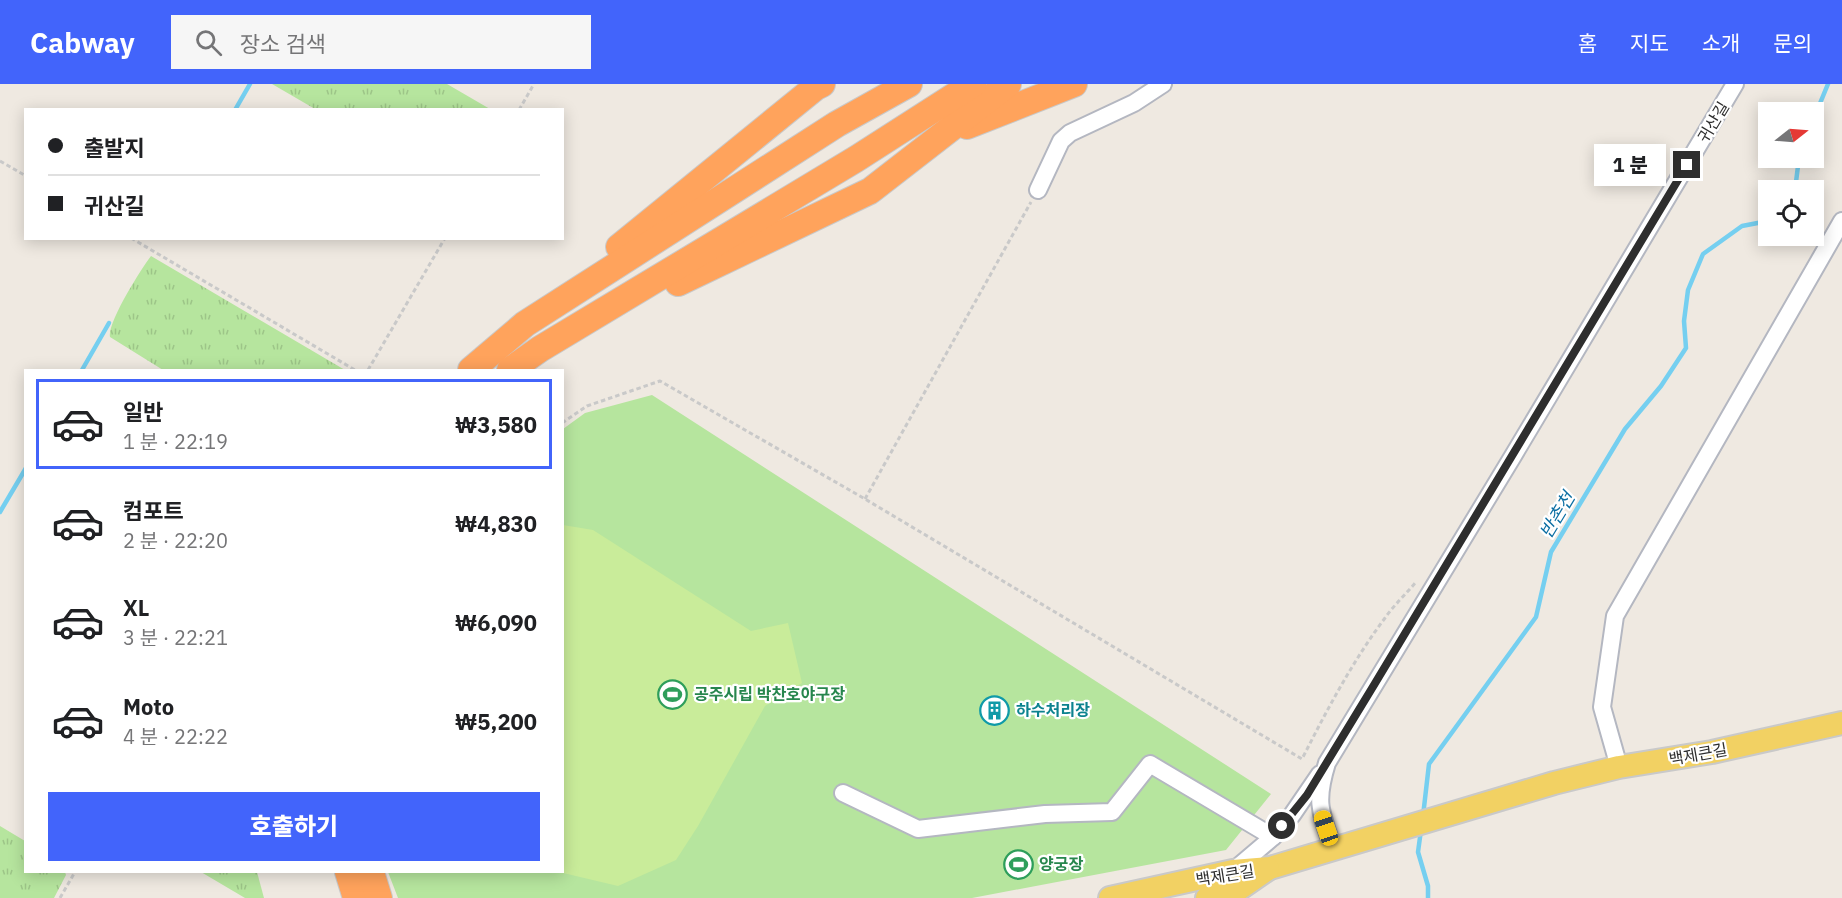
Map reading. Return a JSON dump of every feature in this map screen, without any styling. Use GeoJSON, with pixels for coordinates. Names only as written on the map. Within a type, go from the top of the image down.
{"type":"FeatureCollection","features":[{"type":"Feature","properties":{"kind":"highway"},"geometry":{"type":"LineString","coordinates":[[472,369],[822,84]]}},
{"type":"Feature","properties":{"kind":"highway"},"geometry":{"type":"LineString","coordinates":[[525,324],[837,124],[909,84]]}},
{"type":"Feature","properties":{"kind":"highway"},"geometry":{"type":"LineString","coordinates":[[511,369],[540,349],[856,159],[973,84]]}},
{"type":"Feature","properties":{"kind":"highway"},"geometry":{"type":"LineString","coordinates":[[540,349],[870,191],[1008,84]]}},
{"type":"Feature","properties":{"kind":"highway"},"geometry":{"type":"LineString","coordinates":[[941,136],[1074,84]]}},
{"type":"Feature","properties":{"kind":"highway"},"geometry":{"type":"LineString","coordinates":[[348,873],[356,898]]}},
{"type":"Feature","properties":{"kind":"highway"},"geometry":{"type":"LineString","coordinates":[[371,873],[379,898]]}},
{"type":"Feature","properties":{"kind":"main road","name":"백제큰길"},"geometry":{"type":"LineString","coordinates":[[1110,898],[1233,870],[1270,868],[1554,783],[1619,767],[1712,752],[1842,723]]}},
{"type":"Feature","properties":{"kind":"main road","name":"백제큰길"},"geometry":{"type":"LineString","coordinates":[[1207,898],[1239,889],[1270,868]]}},
{"type":"Feature","properties":{"kind":"street"},"geometry":{"type":"LineString","coordinates":[[1038,189],[1061,141],[1070,133],[1134,103],[1163,84]]}},
{"type":"Feature","properties":{"kind":"street","name":"귀산길"},"geometry":{"type":"LineString","coordinates":[[1333,848],[1319,809],[1320,784],[1327,763],[1735,84]]}},
{"type":"Feature","properties":{"kind":"street"},"geometry":{"type":"LineString","coordinates":[[1619,767],[1602,707],[1616,616],[1842,221]]}},
{"type":"Feature","properties":{"kind":"street"},"geometry":{"type":"LineString","coordinates":[[1233,870],[1273,837],[1307,795],[1327,763]]}},
{"type":"Feature","properties":{"kind":"street"},"geometry":{"type":"LineString","coordinates":[[843,793],[918,829],[1045,814],[1112,812],[1150,764],[1273,837]]}},
{"type":"Feature","properties":{"kind":"path"},"geometry":{"type":"LineString","coordinates":[[520,108],[534,84]]}},
{"type":"Feature","properties":{"kind":"path"},"geometry":{"type":"LineString","coordinates":[[0,161],[24,175]]}},
{"type":"Feature","properties":{"kind":"path"},"geometry":{"type":"LineString","coordinates":[[865,499],[1038,189]]}},
{"type":"Feature","properties":{"kind":"path"},"geometry":{"type":"LineString","coordinates":[[134,240],[353,369]]}},
{"type":"Feature","properties":{"kind":"path"},"geometry":{"type":"LineString","coordinates":[[369,369],[444,240]]}},
{"type":"Feature","properties":{"kind":"path"},"geometry":{"type":"LineString","coordinates":[[564,422],[587,406],[660,381],[865,499],[1302,759],[1331,701],[1358,658],[1386,616],[1420,578]]}},
{"type":"Feature","properties":{"kind":"path"},"geometry":{"type":"LineString","coordinates":[[60,898],[74,873]]}},
{"type":"Feature","properties":{"kind":"green space"},"geometry":{"type":"Polygon","coordinates":[[[272,84],[447,84],[488,108],[313,108],[272,84]]]}},
{"type":"Feature","properties":{"kind":"green space"},"geometry":{"type":"Polygon","coordinates":[[[151,256],[343,369],[161,369],[110,337],[114,320],[151,256]]]}},
{"type":"Feature","properties":{"kind":"green space"},"geometry":{"type":"Polygon","coordinates":[[[652,395],[1271,794],[1226,850],[972,898],[398,898],[388,873],[564,873],[564,428],[585,413],[652,395]]]}},
{"type":"Feature","properties":{"kind":"green space","name":"공주시립 박찬호야구장"},"geometry":{"type":"Polygon","coordinates":[[[564,525],[593,530],[751,631],[788,623],[802,683],[765,706],[698,826],[676,860],[618,886],[563,873],[564,525]]]}},
{"type":"Feature","properties":{"kind":"green space"},"geometry":{"type":"Polygon","coordinates":[[[0,826],[24,840],[24,873],[65,873],[66,875],[54,898],[0,898],[0,826]]]}},
{"type":"Feature","properties":{"kind":"green space"},"geometry":{"type":"Polygon","coordinates":[[[203,873],[257,873],[264,898],[245,898],[203,873]]]}},
{"type":"Feature","properties":{"kind":"waterway"},"geometry":{"type":"LineString","coordinates":[[236,108],[250,84]]}},
{"type":"Feature","properties":{"kind":"waterway","name":"반촌천"},"geometry":{"type":"LineString","coordinates":[[1821,102],[1828,84]]}},
{"type":"Feature","properties":{"kind":"waterway","name":"반촌천"},"geometry":{"type":"LineString","coordinates":[[1796,180],[1798,168]]}},
{"type":"Feature","properties":{"kind":"waterway","name":"반촌천"},"geometry":{"type":"LineString","coordinates":[[1423,816],[1429,764],[1536,617],[1551,552],[1625,429],[1661,386],[1686,348],[1684,321],[1688,290],[1703,254],[1742,226],[1758,223]]}},
{"type":"Feature","properties":{"kind":"waterway"},"geometry":{"type":"LineString","coordinates":[[83,369],[109,323]]}},
{"type":"Feature","properties":{"kind":"waterway"},"geometry":{"type":"LineString","coordinates":[[0,512],[24,471]]}},
{"type":"Feature","properties":{"kind":"waterway","name":"반촌천"},"geometry":{"type":"LineString","coordinates":[[1421,830],[1418,852],[1428,886],[1428,898]]}},
{"type":"Feature","properties":{"kind":"place","name":"공주시립 박찬호야구장"},"geometry":{"type":"Point","coordinates":[673,694]}},
{"type":"Feature","properties":{"kind":"place","name":"하수처리장"},"geometry":{"type":"Point","coordinates":[995,710]}},
{"type":"Feature","properties":{"kind":"place","name":"양궁장"},"geometry":{"type":"Point","coordinates":[1018,864]}},
{"type":"Feature","properties":{"kind":"route"},"geometry":{"type":"LineString","coordinates":[[1282,826],[1307,795],[1687,165]]}}]}
